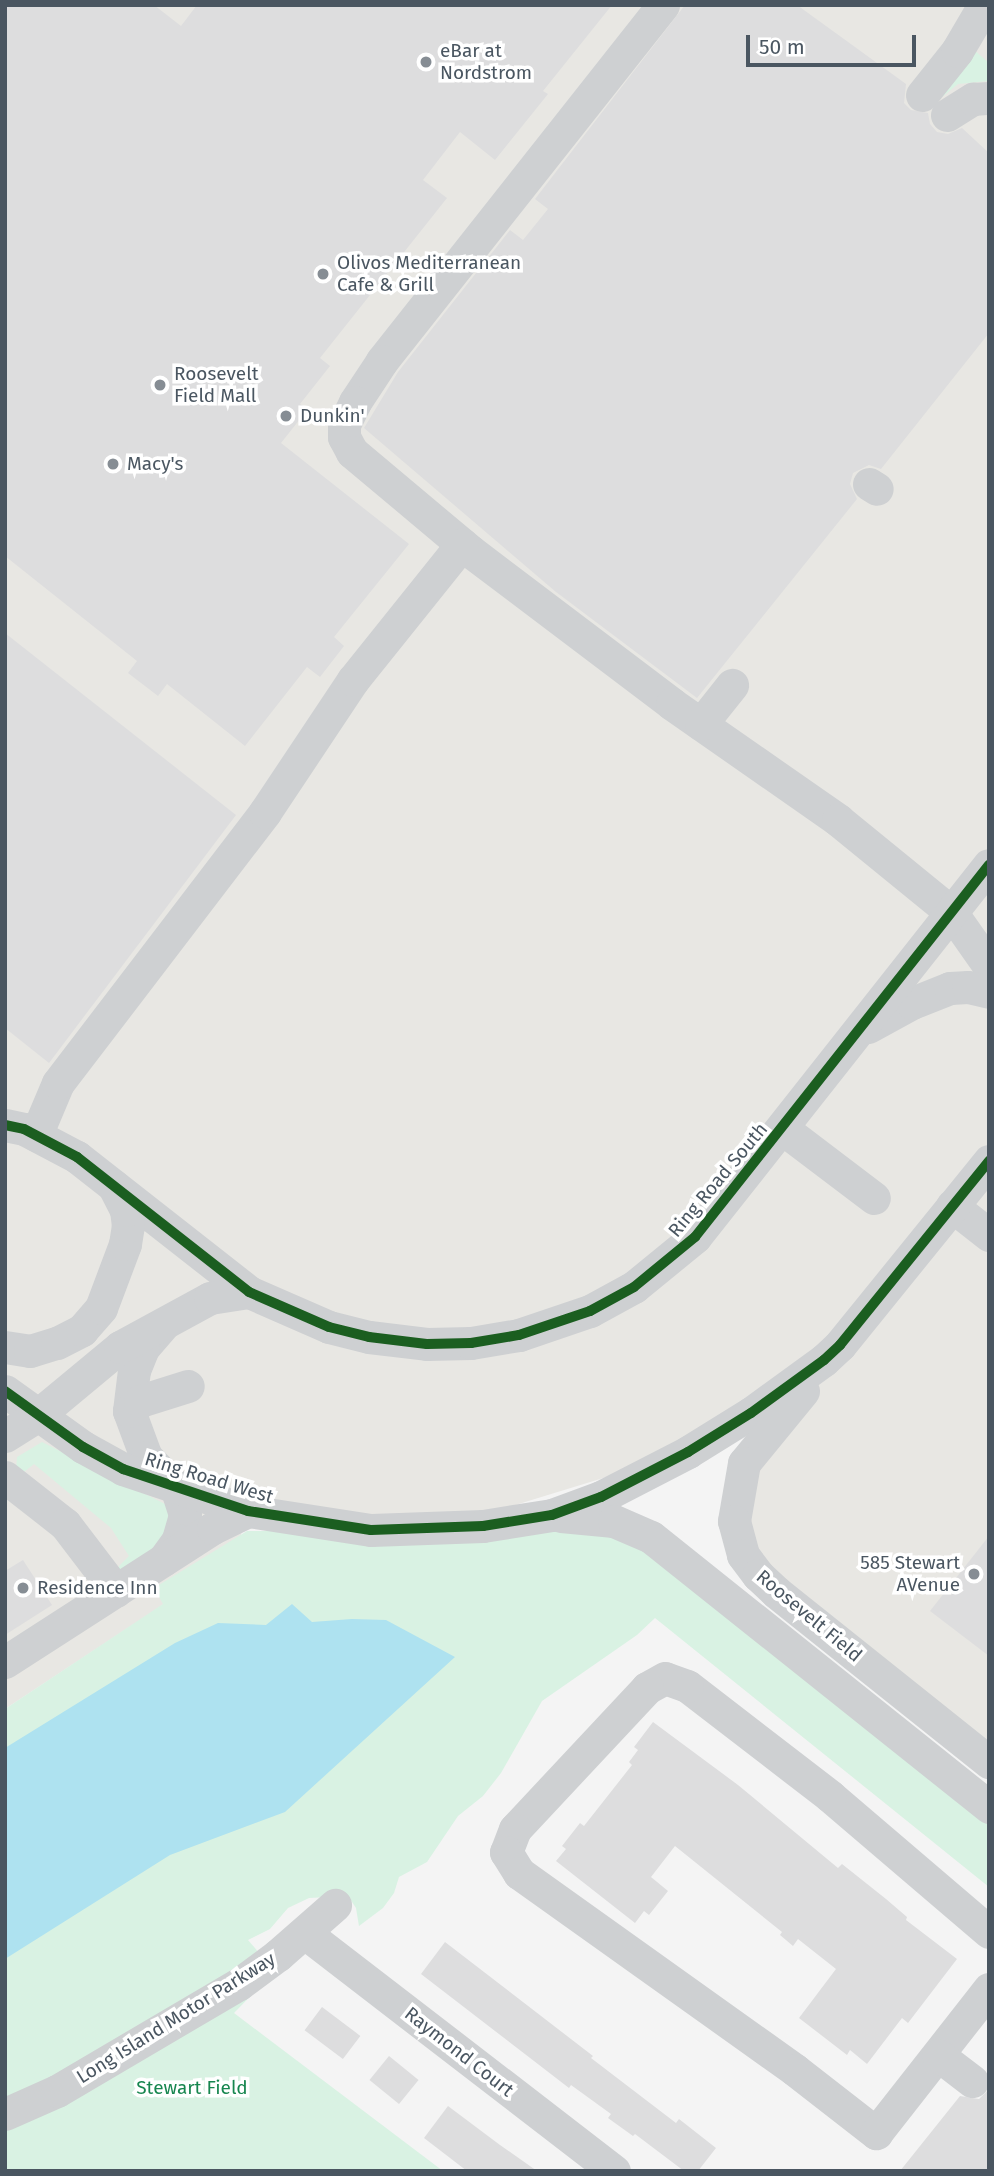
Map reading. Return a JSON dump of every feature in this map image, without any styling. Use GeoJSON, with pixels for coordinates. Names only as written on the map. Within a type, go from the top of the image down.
{"type":"FeatureCollection","features":[{"type":"Feature","properties":{"kind":"street"},"geometry":{"type":"LineString","coordinates":[[663,5],[382,362],[355,402],[344,425],[344,437],[352,452],[462,544],[701,724],[838,820],[951,912],[989,966]]}},
{"type":"Feature","properties":{"kind":"street"},"geometry":{"type":"LineString","coordinates":[[977,16],[957,51],[934,105],[989,98]]}},
{"type":"Feature","properties":{"kind":"street"},"geometry":{"type":"LineString","coordinates":[[249,1292],[77,1157],[21,1130],[265,812],[353,680],[462,544]]}},
{"type":"Feature","properties":{"kind":"street"},"geometry":{"type":"LineString","coordinates":[[701,724],[732,685]]}},
{"type":"Feature","properties":{"kind":"street","name":"Ring Road South"},"geometry":{"type":"LineString","coordinates":[[249,1292],[329,1327],[369,1337],[426,1345],[471,1343],[519,1335],[590,1311],[634,1287],[671,1260],[695,1237],[989,865]]}},
{"type":"Feature","properties":{"kind":"street"},"geometry":{"type":"LineString","coordinates":[[860,1031],[935,992],[968,987],[989,992]]}},
{"type":"Feature","properties":{"kind":"street"},"geometry":{"type":"LineString","coordinates":[[783,1129],[874,1198]]}},
{"type":"Feature","properties":{"kind":"street"},"geometry":{"type":"LineString","coordinates":[[552,1515],[601,1497],[688,1452],[751,1413],[824,1360],[840,1345],[989,1161]]}},
{"type":"Feature","properties":{"kind":"street"},"geometry":{"type":"LineString","coordinates":[[5,1347],[30,1351],[57,1343],[82,1330],[102,1308],[125,1244],[128,1226],[126,1210],[114,1186]]}},
{"type":"Feature","properties":{"kind":"street"},"geometry":{"type":"LineString","coordinates":[[952,1206],[989,1235]]}},
{"type":"Feature","properties":{"kind":"street"},"geometry":{"type":"LineString","coordinates":[[5,1436],[38,1416],[120,1347],[210,1298],[249,1292]]}},
{"type":"Feature","properties":{"kind":"street"},"geometry":{"type":"LineString","coordinates":[[164,1560],[178,1540],[185,1515],[176,1488],[146,1457],[129,1411],[134,1370],[143,1348],[168,1319]]}},
{"type":"Feature","properties":{"kind":"street","name":"Roosevelt Field"},"geometry":{"type":"LineString","coordinates":[[824,1360],[801,1395],[744,1463],[734,1521],[743,1555],[758,1575],[776,1592],[989,1762]]}},
{"type":"Feature","properties":{"kind":"street"},"geometry":{"type":"LineString","coordinates":[[129,1411],[140,1401],[188,1387]]}},
{"type":"Feature","properties":{"kind":"street","name":"Ring Road West"},"geometry":{"type":"LineString","coordinates":[[5,1391],[82,1447],[122,1469],[248,1511],[371,1531],[483,1526],[552,1515]]}},
{"type":"Feature","properties":{"kind":"street"},"geometry":{"type":"LineString","coordinates":[[5,1477],[65,1524],[116,1591]]}},
{"type":"Feature","properties":{"kind":"street"},"geometry":{"type":"LineString","coordinates":[[5,1662],[213,1528],[248,1511]]}},
{"type":"Feature","properties":{"kind":"street","name":"Roosevelt Field"},"geometry":{"type":"LineString","coordinates":[[552,1515],[614,1521],[650,1536],[989,1807]]}},
{"type":"Feature","properties":{"kind":"street"},"geometry":{"type":"LineString","coordinates":[[989,1931],[830,1796],[687,1686],[665,1678],[647,1688],[515,1829],[506,1852],[519,1873],[795,2070],[876,2133],[989,1989]]}},
{"type":"Feature","properties":{"kind":"street","name":"Long Island Motor Parkway"},"geometry":{"type":"LineString","coordinates":[[5,2114],[57,2091],[140,2045],[239,1984],[305,1933],[335,1905]]}},
{"type":"Feature","properties":{"kind":"street","name":"Raymond Court"},"geometry":{"type":"LineString","coordinates":[[305,1933],[614,2171]]}},
{"type":"Feature","properties":{"kind":"street"},"geometry":{"type":"LineString","coordinates":[[938,2055],[972,2081]]}},
{"type":"Feature","properties":{"kind":"shaded area","name":"Roosevelt Field Mall"},"geometry":{"type":"Polygon","coordinates":[[[5,5],[989,5],[989,1758],[814,1616],[747,1540],[749,1473],[815,1372],[688,1452],[434,1530],[248,1511],[229,1575],[164,1604],[5,1709],[5,5]]]}},
{"type":"Feature","properties":{"kind":"green space"},"geometry":{"type":"Polygon","coordinates":[[[973,49],[989,63],[989,81],[958,84],[930,107],[973,49]]]}},
{"type":"Feature","properties":{"kind":"green space"},"geometry":{"type":"Polygon","coordinates":[[[42,1442],[169,1506],[175,1537],[119,1575],[119,1566],[129,1556],[111,1528],[34,1464],[24,1472],[16,1470],[17,1457],[42,1442]]]}},
{"type":"Feature","properties":{"kind":"green space","name":"Stewart Field"},"geometry":{"type":"Polygon","coordinates":[[[562,1530],[625,1538],[680,1572],[989,1823],[989,1887],[655,1618],[637,1635],[542,1701],[501,1773],[483,1796],[458,1816],[427,1862],[399,1877],[394,1893],[383,1908],[359,1926],[356,1908],[348,1896],[309,1898],[288,1908],[270,1929],[248,1940],[275,1971],[234,2013],[443,2171],[5,2171],[5,1709],[163,1604],[154,1588],[247,1531],[562,1530]]]}},
{"type":"Feature","properties":{"kind":"water"},"geometry":{"type":"Polygon","coordinates":[[[292,1604],[312,1622],[386,1620],[455,1657],[285,1812],[170,1855],[5,1959],[5,1748],[175,1643],[218,1623],[266,1625],[292,1604]]]}},
{"type":"Feature","properties":{"kind":"building","name":"Roosevelt Field Mall"},"geometry":{"type":"Polygon","coordinates":[[[5,5],[154,5],[181,26],[197,5],[612,5],[543,91],[548,94],[495,160],[460,132],[423,180],[447,198],[320,358],[330,366],[300,404],[308,409],[281,443],[409,544],[334,637],[344,646],[320,677],[307,667],[245,746],[167,684],[158,696],[128,673],[137,661],[5,556],[5,5]]]}},
{"type":"Feature","properties":{"kind":"building"},"geometry":{"type":"Polygon","coordinates":[[[685,5],[797,5],[906,84],[904,103],[911,110],[928,113],[930,124],[937,132],[948,134],[962,128],[989,153],[989,333],[881,469],[869,465],[853,473],[850,484],[857,499],[697,698],[556,592],[364,428],[398,372],[510,230],[523,240],[548,209],[535,199],[685,5]]]}},
{"type":"Feature","properties":{"kind":"building"},"geometry":{"type":"Polygon","coordinates":[[[5,633],[236,815],[49,1063],[5,1028],[5,633]]]}},
{"type":"Feature","properties":{"kind":"building","name":"585 Stewart AVenue"},"geometry":{"type":"Polygon","coordinates":[[[989,1536],[989,1656],[930,1611],[989,1536]]]}},
{"type":"Feature","properties":{"kind":"building","name":"Residence Inn"},"geometry":{"type":"Polygon","coordinates":[[[23,1560],[52,1605],[5,1635],[5,1571],[23,1560]]]}},
{"type":"Feature","properties":{"kind":"building"},"geometry":{"type":"Polygon","coordinates":[[[653,1722],[738,1785],[838,1868],[842,1864],[907,1917],[906,1920],[957,1959],[908,2023],[902,2018],[867,2064],[850,2050],[847,2055],[799,2018],[836,1969],[798,1939],[793,1946],[780,1935],[782,1932],[675,1846],[651,1877],[668,1891],[649,1915],[644,1911],[635,1923],[556,1861],[566,1849],[562,1846],[580,1823],[584,1826],[632,1765],[629,1762],[638,1750],[634,1747],[653,1722]]]}},
{"type":"Feature","properties":{"kind":"building"},"geometry":{"type":"Polygon","coordinates":[[[445,1942],[676,2123],[679,2119],[716,2148],[698,2171],[684,2171],[635,2134],[633,2136],[608,2118],[611,2114],[571,2085],[569,2088],[421,1974],[445,1942]]]}},
{"type":"Feature","properties":{"kind":"building"},"geometry":{"type":"Polygon","coordinates":[[[322,2007],[360,2036],[343,2059],[305,2030],[322,2007]]]}},
{"type":"Feature","properties":{"kind":"building"},"geometry":{"type":"Polygon","coordinates":[[[389,2056],[419,2080],[399,2104],[369,2080],[389,2056]]]}},
{"type":"Feature","properties":{"kind":"building"},"geometry":{"type":"Polygon","coordinates":[[[989,2089],[989,2171],[900,2171],[960,2096],[979,2099],[989,2089]]]}},
{"type":"Feature","properties":{"kind":"building"},"geometry":{"type":"Polygon","coordinates":[[[448,2106],[537,2171],[467,2171],[424,2138],[448,2106]]]}},
{"type":"Feature","properties":{"kind":"cycle path"},"geometry":{"type":"LineString","coordinates":[[5,1125],[24,1129],[77,1157],[249,1292],[329,1327],[369,1337],[427,1344],[471,1343],[519,1335],[590,1311],[634,1287],[695,1237],[989,865]]}},
{"type":"Feature","properties":{"kind":"cycle path"},"geometry":{"type":"LineString","coordinates":[[5,1391],[83,1447],[123,1469],[248,1511],[371,1530],[483,1526],[552,1515],[601,1497],[688,1452],[751,1413],[824,1360],[840,1345],[989,1161]]}},
{"type":"Feature","properties":{"kind":"place","name":"eBar at Nordstrom"},"geometry":{"type":"Point","coordinates":[426,62]}},
{"type":"Feature","properties":{"kind":"place","name":"Olivos Mediterranean Cafe & Grill"},"geometry":{"type":"Point","coordinates":[323,274]}},
{"type":"Feature","properties":{"kind":"place","name":"Roosevelt Field Mall"},"geometry":{"type":"Point","coordinates":[160,385]}},
{"type":"Feature","properties":{"kind":"place","name":"Dunkin'"},"geometry":{"type":"Point","coordinates":[286,416]}},
{"type":"Feature","properties":{"kind":"place","name":"Macy's"},"geometry":{"type":"Point","coordinates":[113,464]}},
{"type":"Feature","properties":{"kind":"place","name":"585 Stewart AVenue"},"geometry":{"type":"Point","coordinates":[974,1574]}},
{"type":"Feature","properties":{"kind":"place","name":"Residence Inn"},"geometry":{"type":"Point","coordinates":[23,1588]}}]}
